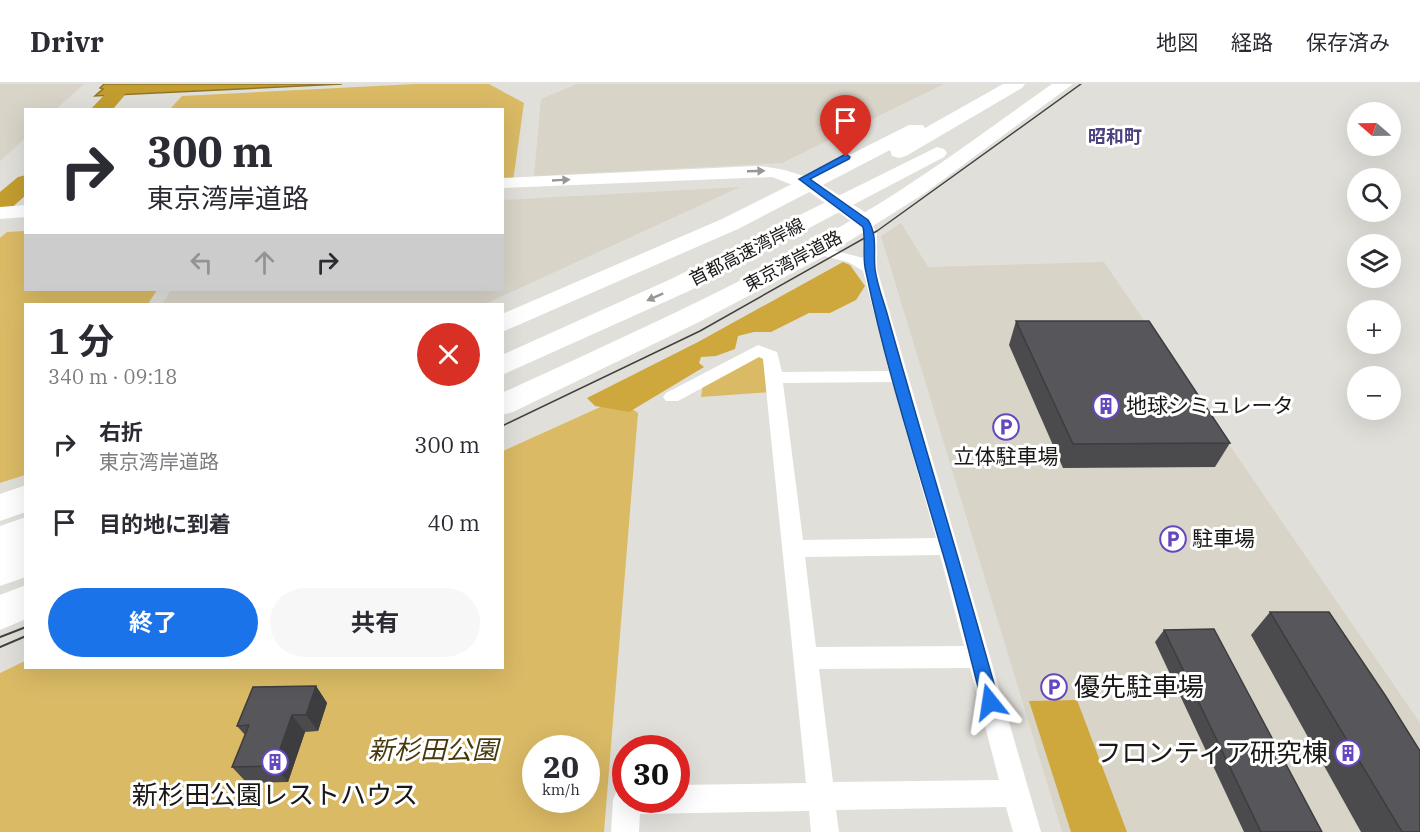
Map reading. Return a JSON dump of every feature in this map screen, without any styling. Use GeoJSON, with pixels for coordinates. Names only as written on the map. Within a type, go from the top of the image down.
{"type":"FeatureCollection","features":[{"type":"Feature","properties":{"kind":"highway"},"geometry":{"type":"LineString","coordinates":[[504,324],[803,179],[987,84]]}},
{"type":"Feature","properties":{"kind":"highway"},"geometry":{"type":"LineString","coordinates":[[504,324],[729,224],[761,199],[863,149],[892,141],[997,84]]}},
{"type":"Feature","properties":{"kind":"highway","name":"首都高速湾岸線"},"geometry":{"type":"LineString","coordinates":[[504,324],[659,274],[844,183],[1016,84]]}},
{"type":"Feature","properties":{"kind":"highway","name":"首都高速湾岸線"},"geometry":{"type":"LineString","coordinates":[[504,365],[680,285],[931,156],[1011,109],[1045,84]]}},
{"type":"Feature","properties":{"kind":"highway","name":"東京湾岸道路"},"geometry":{"type":"LineString","coordinates":[[504,404],[707,307],[817,250],[904,198],[1064,84]]}},
{"type":"Feature","properties":{"kind":"highway"},"geometry":{"type":"LineString","coordinates":[[504,388],[652,319],[791,249],[888,195],[931,156]]}},
{"type":"Feature","properties":{"kind":"highway"},"geometry":{"type":"LineString","coordinates":[[0,508],[24,499]]}},
{"type":"Feature","properties":{"kind":"highway"},"geometry":{"type":"LineString","coordinates":[[0,541],[24,532]]}},
{"type":"Feature","properties":{"kind":"highway"},"geometry":{"type":"LineString","coordinates":[[0,571],[24,562]]}},
{"type":"Feature","properties":{"kind":"highway"},"geometry":{"type":"LineString","coordinates":[[0,615],[24,603]]}},
{"type":"Feature","properties":{"kind":"highway"},"geometry":{"type":"LineString","coordinates":[[0,615],[24,608]]}},
{"type":"Feature","properties":{"kind":"street"},"geometry":{"type":"LineString","coordinates":[[504,183],[756,171],[779,172],[803,179],[865,222],[870,234],[870,269],[898,376],[949,546],[1027,832]]}},
{"type":"Feature","properties":{"kind":"street"},"geometry":{"type":"LineString","coordinates":[[817,250],[853,259],[870,269]]}},
{"type":"Feature","properties":{"kind":"street"},"geometry":{"type":"LineString","coordinates":[[672,396],[758,350],[771,356],[825,832]]}},
{"type":"Feature","properties":{"kind":"street"},"geometry":{"type":"LineString","coordinates":[[774,378],[898,376]]}},
{"type":"Feature","properties":{"kind":"street"},"geometry":{"type":"LineString","coordinates":[[793,549],[949,546]]}},
{"type":"Feature","properties":{"kind":"street"},"geometry":{"type":"LineString","coordinates":[[805,658],[978,657]]}},
{"type":"Feature","properties":{"kind":"street"},"geometry":{"type":"LineString","coordinates":[[625,832],[627,800],[1016,793]]}},
{"type":"Feature","properties":{"kind":"shaded area"},"geometry":{"type":"Polygon","coordinates":[[[0,84],[84,84],[57,108],[24,108],[24,139],[0,161],[0,84]]]}},
{"type":"Feature","properties":{"kind":"shaded area"},"geometry":{"type":"Polygon","coordinates":[[[104,84],[342,84],[95,96],[103,89],[100,88],[104,84]]]}},
{"type":"Feature","properties":{"kind":"shaded area"},"geometry":{"type":"Polygon","coordinates":[[[577,84],[944,84],[782,163],[534,176],[541,99],[577,84]]]}},
{"type":"Feature","properties":{"kind":"shaded area"},"geometry":{"type":"Polygon","coordinates":[[[740,187],[487,303],[163,303],[170,291],[504,291],[504,200],[740,187]]]}},
{"type":"Feature","properties":{"kind":"shaded area"},"geometry":{"type":"Polygon","coordinates":[[[901,223],[928,267],[1104,262],[1420,723],[1420,832],[1062,832],[881,236],[901,223]]]}},
{"type":"Feature","properties":{"kind":"shaded area"},"geometry":{"type":"Polygon","coordinates":[[[843,262],[850,265],[865,286],[856,300],[830,313],[809,313],[771,332],[754,332],[738,336],[735,349],[716,356],[701,357],[699,363],[704,367],[629,412],[595,406],[587,398],[698,342],[843,262]]]}},
{"type":"Feature","properties":{"kind":"shaded area"},"geometry":{"type":"Polygon","coordinates":[[[1077,700],[1127,832],[1071,832],[1029,701],[1077,700]]]}},
{"type":"Feature","properties":{"kind":"green space"},"geometry":{"type":"Polygon","coordinates":[[[416,84],[489,84],[524,103],[513,181],[504,181],[504,108],[171,108],[182,96],[416,84]]]}},
{"type":"Feature","properties":{"kind":"green space"},"geometry":{"type":"Polygon","coordinates":[[[24,231],[24,291],[156,291],[149,303],[24,303],[24,475],[0,483],[0,238],[7,232],[24,231]]]}},
{"type":"Feature","properties":{"kind":"green space"},"geometry":{"type":"Polygon","coordinates":[[[751,354],[770,360],[772,392],[701,397],[703,384],[751,354]]]}},
{"type":"Feature","properties":{"kind":"green space","name":"新杉田公園"},"geometry":{"type":"Polygon","coordinates":[[[618,399],[638,413],[604,832],[0,832],[0,673],[24,661],[24,669],[504,669],[504,451],[618,399]]]}},
{"type":"Feature","properties":{"kind":"building","name":"地球シミュレータ"},"geometry":{"type":"Polygon","coordinates":[[[1016,321],[1149,321],[1230,443],[1073,444],[1016,321]]]}},
{"type":"Feature","properties":{"kind":"building"},"geometry":{"type":"Polygon","coordinates":[[[1270,612],[1329,612],[1420,751],[1420,832],[1402,832],[1270,612]]]}},
{"type":"Feature","properties":{"kind":"building"},"geometry":{"type":"Polygon","coordinates":[[[1214,629],[1322,832],[1261,832],[1164,630],[1214,629]]]}},
{"type":"Feature","properties":{"kind":"building"},"geometry":{"type":"Polygon","coordinates":[[[316,686],[306,715],[292,715],[274,766],[232,767],[249,725],[237,726],[253,687],[316,686]]]}},
{"type":"Feature","properties":{"kind":"waterway"},"geometry":{"type":"LineString","coordinates":[[102,108],[115,95]]}},
{"type":"Feature","properties":{"kind":"waterway"},"geometry":{"type":"LineString","coordinates":[[0,205],[24,184]]}},
{"type":"Feature","properties":{"kind":"tram line"},"geometry":{"type":"LineString","coordinates":[[504,425],[700,331],[877,231],[1081,84]]}},
{"type":"Feature","properties":{"kind":"tram line"},"geometry":{"type":"LineString","coordinates":[[0,637],[24,628]]}},
{"type":"Feature","properties":{"kind":"tram line"},"geometry":{"type":"LineString","coordinates":[[0,647],[24,637]]}},
{"type":"Feature","properties":{"kind":"place","name":"地球シミュレータ"},"geometry":{"type":"Point","coordinates":[1106,406]}},
{"type":"Feature","properties":{"kind":"place","name":"立体駐車場"},"geometry":{"type":"Point","coordinates":[1006,427]}},
{"type":"Feature","properties":{"kind":"place","name":"駐車場"},"geometry":{"type":"Point","coordinates":[1173,539]}},
{"type":"Feature","properties":{"kind":"place","name":"優先駐車場"},"geometry":{"type":"Point","coordinates":[1054,687]}},
{"type":"Feature","properties":{"kind":"place","name":"フロンティア研究棟"},"geometry":{"type":"Point","coordinates":[1348,753]}},
{"type":"Feature","properties":{"kind":"place","name":"新杉田公園レストハウス"},"geometry":{"type":"Point","coordinates":[275,762]}},
{"type":"Feature","properties":{"kind":"district","name":"昭和町"},"geometry":{"type":"Point","coordinates":[1115,137]}},
{"type":"Feature","properties":{"kind":"route"},"geometry":{"type":"LineString","coordinates":[[846,157],[803,179],[865,222],[868,227],[870,269],[898,376],[949,546],[990,702]]}}]}
